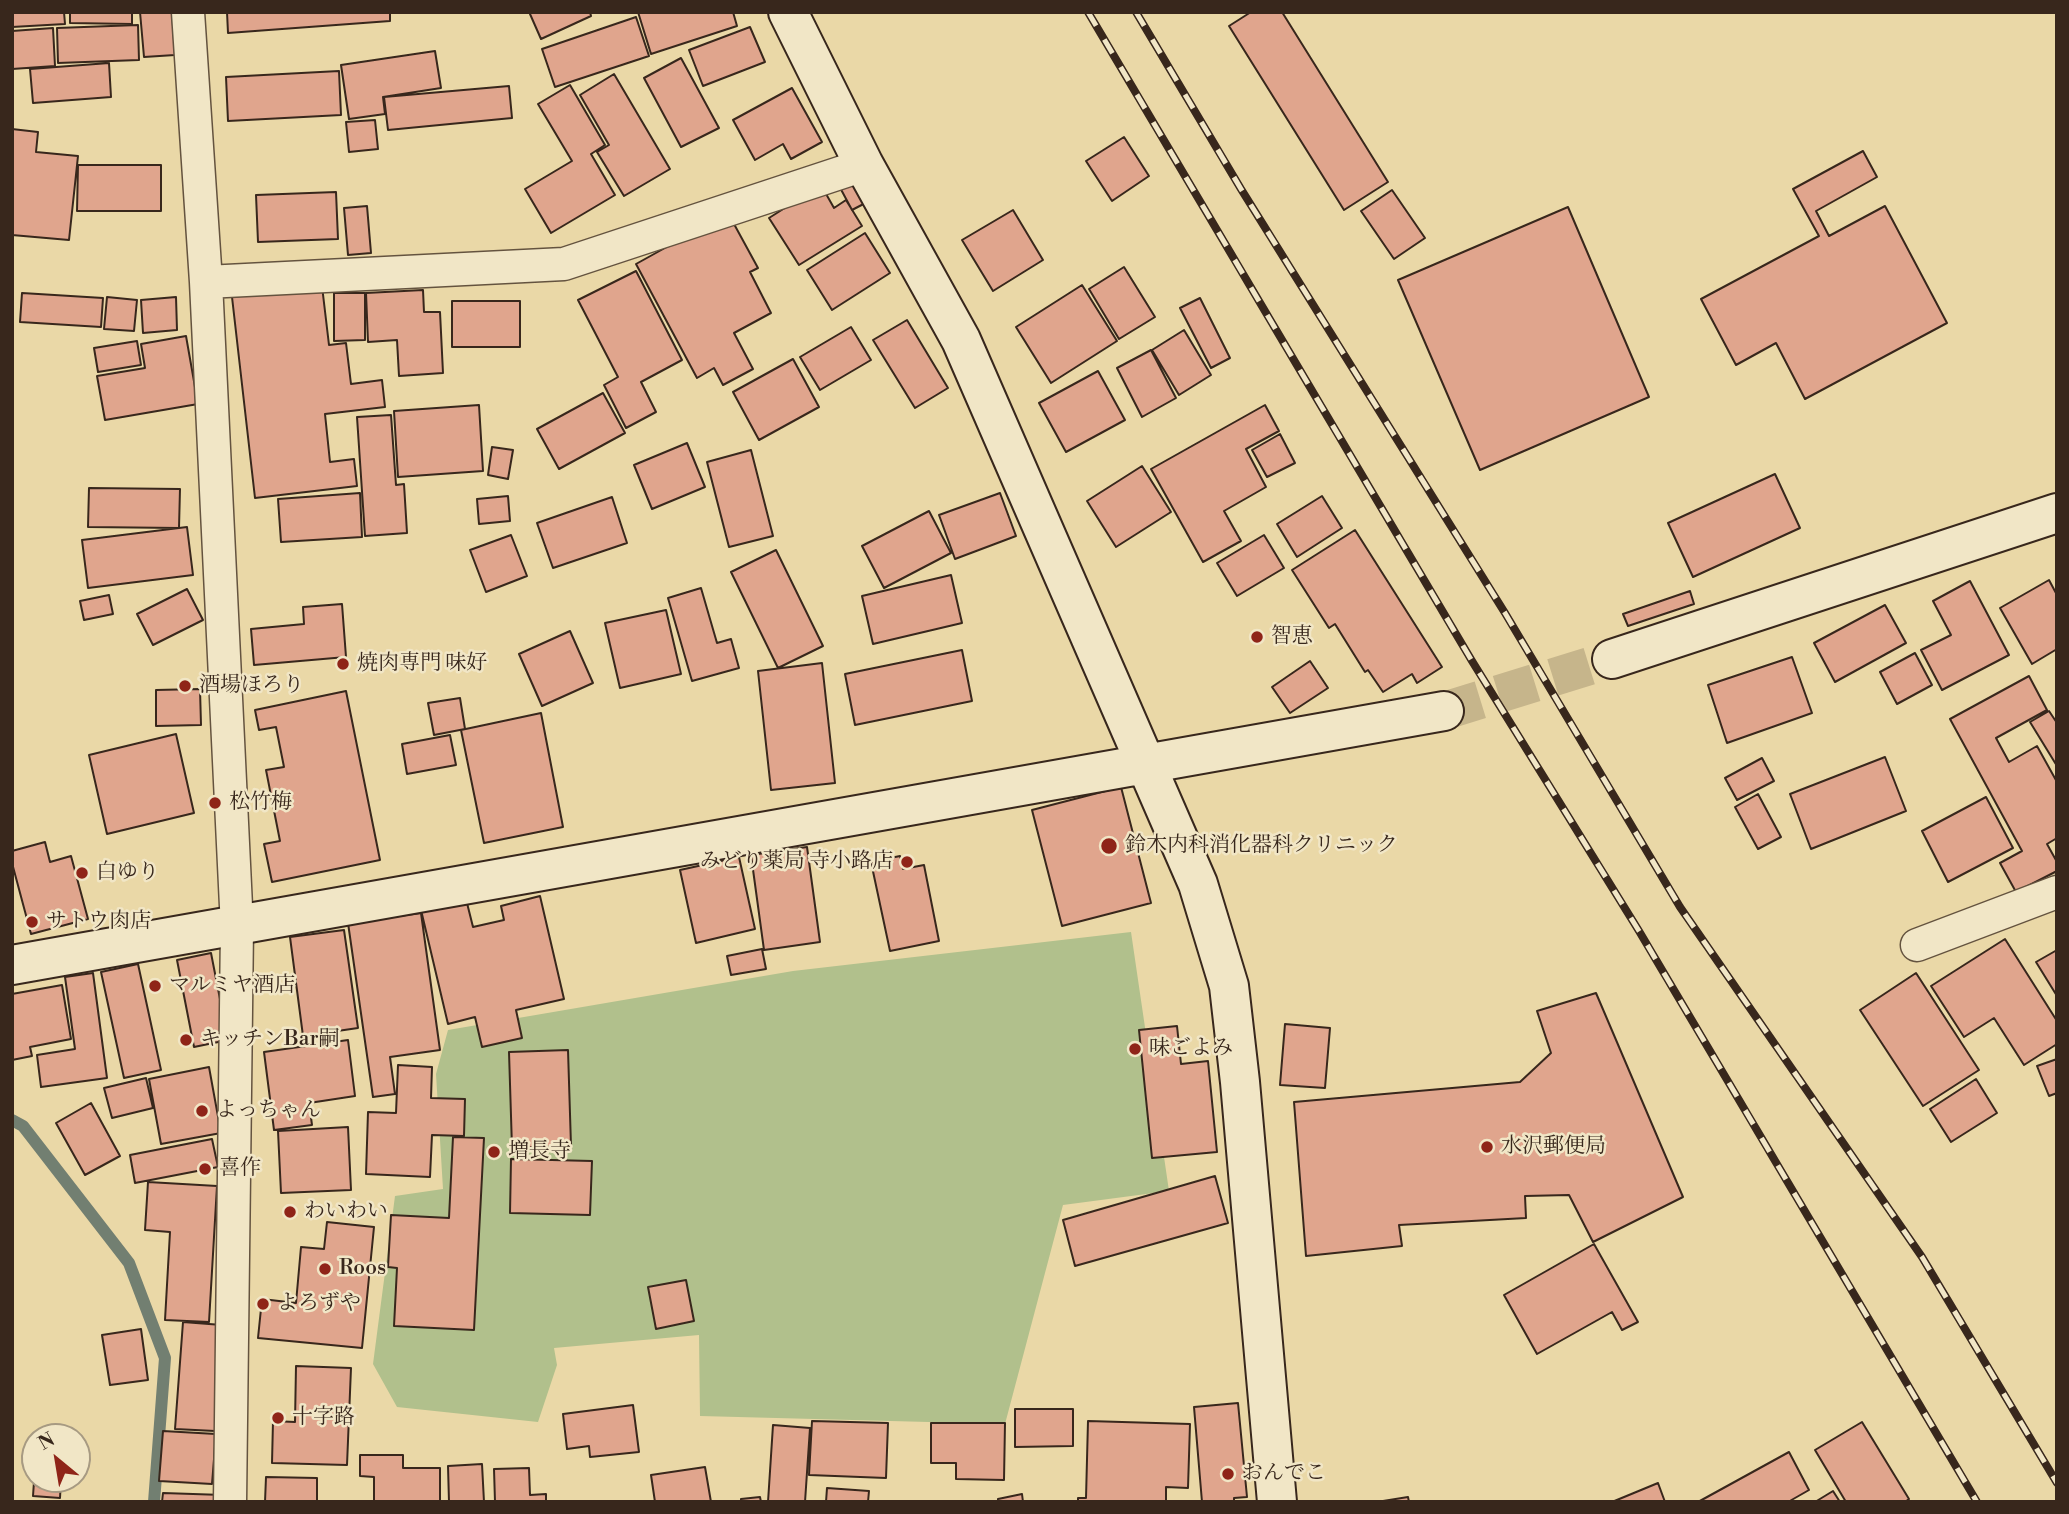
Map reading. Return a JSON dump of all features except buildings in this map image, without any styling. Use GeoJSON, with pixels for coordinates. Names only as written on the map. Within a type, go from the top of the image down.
{"type":"FeatureCollection","features":[{"type":"Feature","properties":{"kind":"street"},"geometry":{"type":"LineString","coordinates":[[188,12],[206,282],[237,927],[230,1502]]}},
{"type":"Feature","properties":{"kind":"street"},"geometry":{"type":"LineString","coordinates":[[788,12],[864,165],[961,340],[1198,884],[1229,986],[1277,1502]]}},
{"type":"Feature","properties":{"kind":"street"},"geometry":{"type":"LineString","coordinates":[[206,282],[565,264],[864,165]]}},
{"type":"Feature","properties":{"kind":"street"},"geometry":{"type":"LineString","coordinates":[[1612,659],[2057,513]]}},
{"type":"Feature","properties":{"kind":"street"},"geometry":{"type":"LineString","coordinates":[[12,965],[1444,711]]}},
{"type":"Feature","properties":{"kind":"street"},"geometry":{"type":"LineString","coordinates":[[1917,946],[2057,892]]}},
{"type":"Feature","properties":{"kind":"green space"},"geometry":{"type":"Polygon","coordinates":[[[1131,932],[1169,1191],[1063,1205],[1005,1424],[700,1416],[699,1335],[554,1348],[557,1365],[538,1422],[397,1407],[373,1364],[395,1196],[443,1189],[436,1074],[448,1030],[793,971],[1131,932]]]}},
{"type":"Feature","properties":{"kind":"waterway"},"geometry":{"type":"LineString","coordinates":[[12,1120],[23,1126],[129,1263],[165,1358],[154,1502]]}},
{"type":"Feature","properties":{"kind":"tunnel"},"geometry":{"type":"LineString","coordinates":[[1444,711],[1612,659]]}},
{"type":"Feature","properties":{"kind":"railway"},"geometry":{"type":"LineString","coordinates":[[1088,12],[1472,661],[1639,931],[1977,1502]]}},
{"type":"Feature","properties":{"kind":"railway"},"geometry":{"type":"LineString","coordinates":[[1136,12],[1241,189],[1505,613],[1680,907],[1922,1257],[2057,1483]]}},
{"type":"Feature","properties":{"kind":"place","name":"智恵"},"geometry":{"type":"Point","coordinates":[1257,637]}},
{"type":"Feature","properties":{"kind":"place","name":"焼肉専門 味好"},"geometry":{"type":"Point","coordinates":[343,664]}},
{"type":"Feature","properties":{"kind":"place","name":"酒場ほろり"},"geometry":{"type":"Point","coordinates":[185,686]}},
{"type":"Feature","properties":{"kind":"place","name":"松竹梅"},"geometry":{"type":"Point","coordinates":[215,803]}},
{"type":"Feature","properties":{"kind":"place","name":"鈴木内科消化器科クリニック"},"geometry":{"type":"Point","coordinates":[1109,846]}},
{"type":"Feature","properties":{"kind":"place","name":"みどり薬局 寺小路店"},"geometry":{"type":"Point","coordinates":[907,862]}},
{"type":"Feature","properties":{"kind":"place","name":"白ゆり"},"geometry":{"type":"Point","coordinates":[82,873]}},
{"type":"Feature","properties":{"kind":"place","name":"サトウ肉店"},"geometry":{"type":"Point","coordinates":[32,922]}},
{"type":"Feature","properties":{"kind":"place","name":"マルミヤ酒店"},"geometry":{"type":"Point","coordinates":[155,986]}},
{"type":"Feature","properties":{"kind":"place","name":"キッチンBar嗣"},"geometry":{"type":"Point","coordinates":[186,1040]}},
{"type":"Feature","properties":{"kind":"place","name":"味ごよみ"},"geometry":{"type":"Point","coordinates":[1135,1049]}},
{"type":"Feature","properties":{"kind":"place","name":"よっちゃん"},"geometry":{"type":"Point","coordinates":[202,1111]}},
{"type":"Feature","properties":{"kind":"place","name":"水沢郵便局"},"geometry":{"type":"Point","coordinates":[1487,1147]}},
{"type":"Feature","properties":{"kind":"place","name":"増長寺"},"geometry":{"type":"Point","coordinates":[494,1152]}},
{"type":"Feature","properties":{"kind":"place","name":"喜作"},"geometry":{"type":"Point","coordinates":[205,1169]}},
{"type":"Feature","properties":{"kind":"place","name":"わいわい"},"geometry":{"type":"Point","coordinates":[290,1212]}},
{"type":"Feature","properties":{"kind":"place","name":"Roos"},"geometry":{"type":"Point","coordinates":[325,1269]}},
{"type":"Feature","properties":{"kind":"place","name":"よろずや"},"geometry":{"type":"Point","coordinates":[263,1304]}},
{"type":"Feature","properties":{"kind":"place","name":"十字路"},"geometry":{"type":"Point","coordinates":[278,1418]}},
{"type":"Feature","properties":{"kind":"place","name":"おんでこ"},"geometry":{"type":"Point","coordinates":[1228,1474]}}]}
